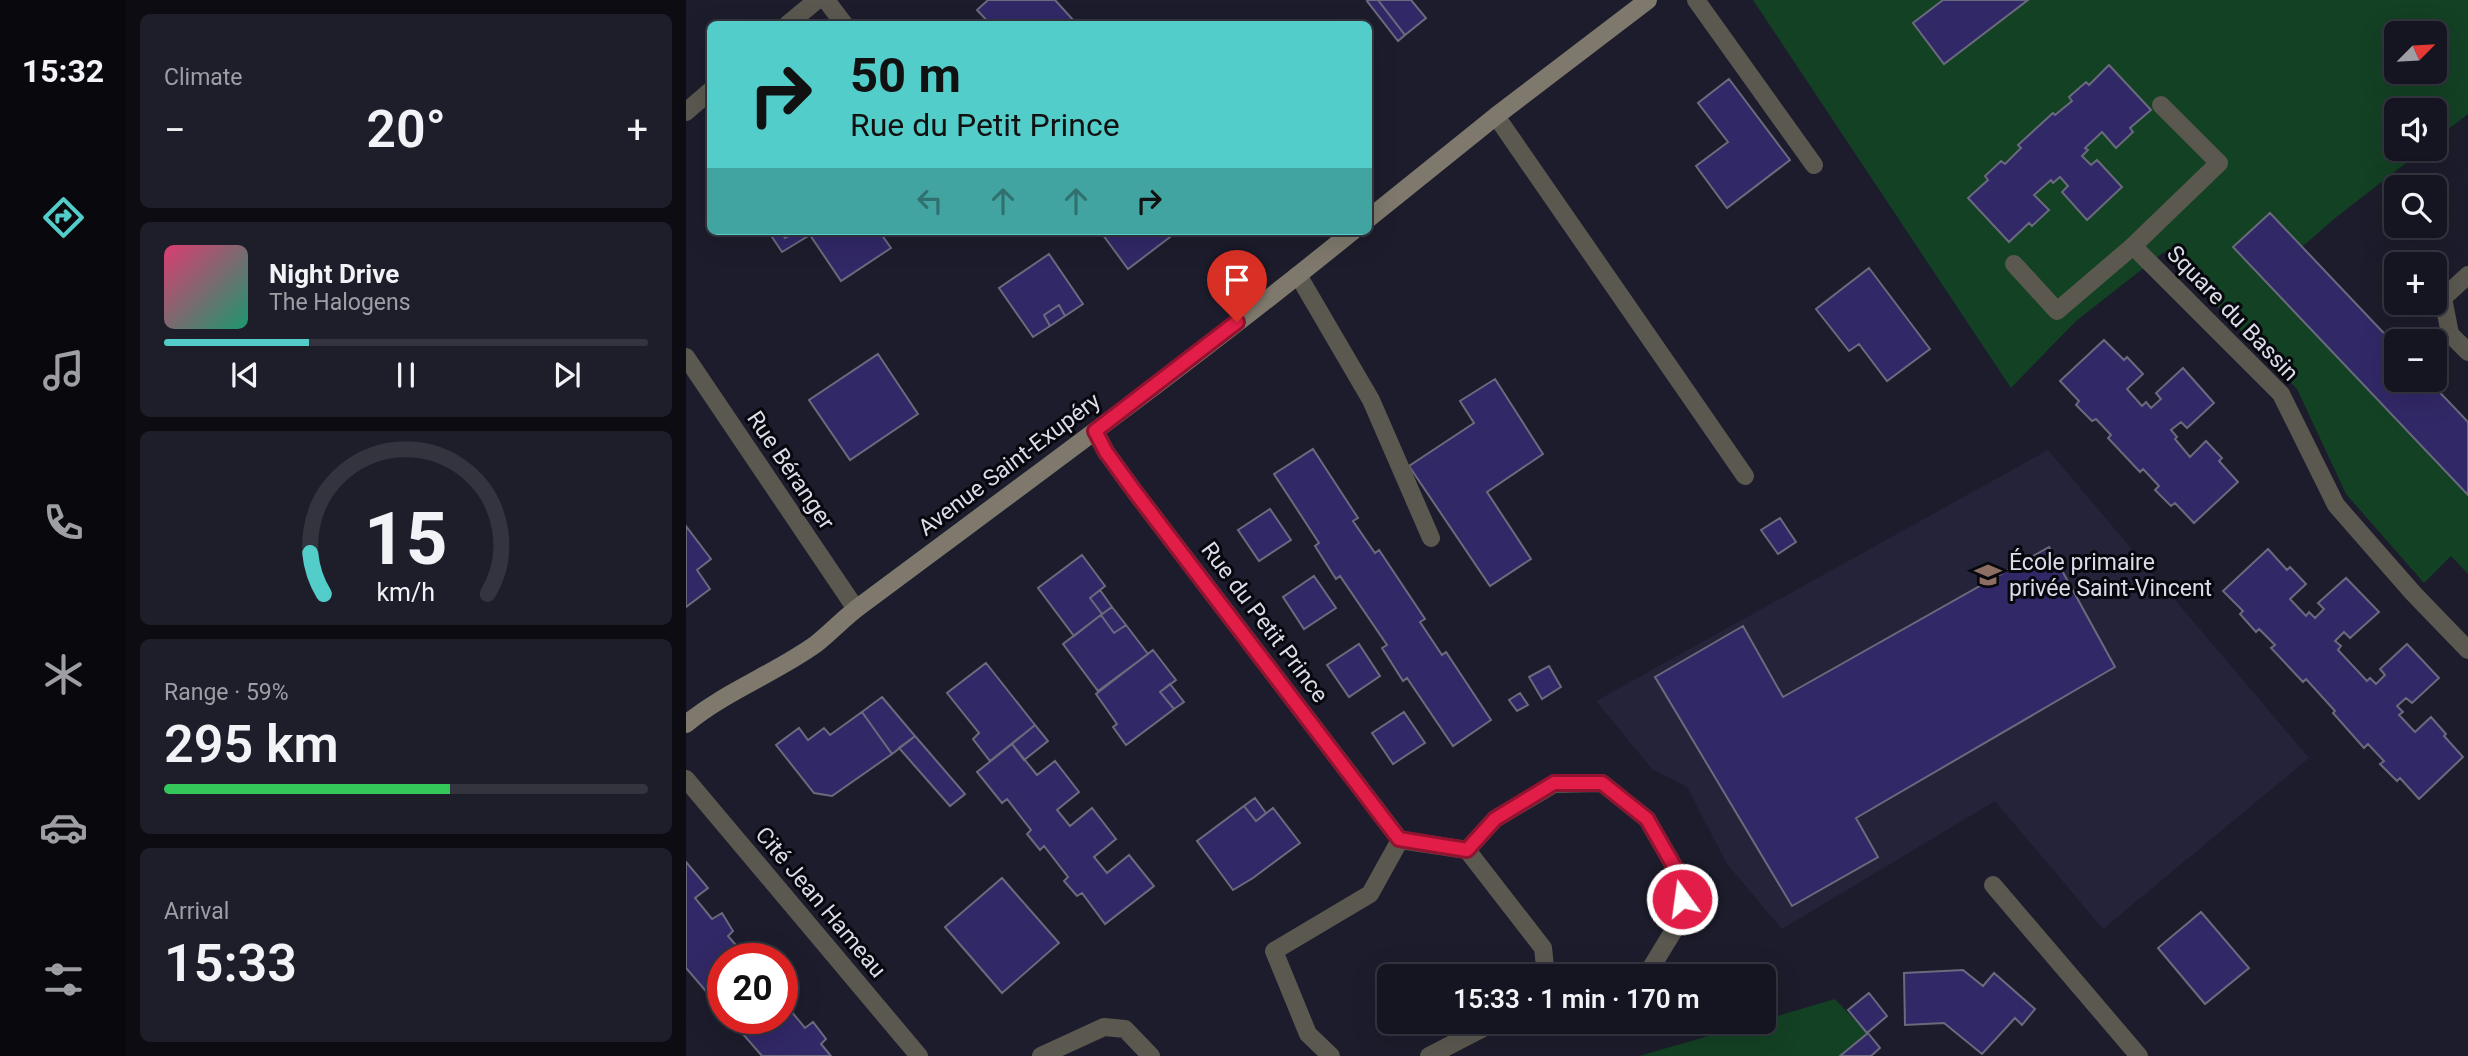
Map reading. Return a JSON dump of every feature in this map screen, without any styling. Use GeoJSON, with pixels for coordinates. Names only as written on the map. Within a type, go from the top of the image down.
{"type":"FeatureCollection","features":[{"type":"Feature","properties":{"kind":"main road"},"geometry":{"type":"LineString","coordinates":[[1372,216],[1496,116],[1648,0]]}},
{"type":"Feature","properties":{"kind":"main road","name":"Avenue Saint-Exupéry"},"geometry":{"type":"LineString","coordinates":[[686,724],[709,705],[780,668],[818,642],[856,609],[1095,431],[1348,235]]}},
{"type":"Feature","properties":{"kind":"street"},"geometry":{"type":"LineString","coordinates":[[792,21],[817,0]]}},
{"type":"Feature","properties":{"kind":"street"},"geometry":{"type":"LineString","coordinates":[[826,0],[842,21]]}},
{"type":"Feature","properties":{"kind":"street"},"geometry":{"type":"LineString","coordinates":[[1696,0],[1814,165]]}},
{"type":"Feature","properties":{"kind":"street"},"geometry":{"type":"LineString","coordinates":[[686,112],[707,94]]}},
{"type":"Feature","properties":{"kind":"street"},"geometry":{"type":"LineString","coordinates":[[2014,264],[2057,311],[2133,246],[2219,163],[2161,105]]}},
{"type":"Feature","properties":{"kind":"street"},"geometry":{"type":"LineString","coordinates":[[1496,116],[1745,476]]}},
{"type":"Feature","properties":{"kind":"street","name":"Square du Bassin"},"geometry":{"type":"LineString","coordinates":[[2133,246],[2281,394],[2336,505],[2413,593],[2468,650]]}},
{"type":"Feature","properties":{"kind":"street"},"geometry":{"type":"LineString","coordinates":[[1298,275],[1371,400],[1432,538]]}},
{"type":"Feature","properties":{"kind":"street"},"geometry":{"type":"LineString","coordinates":[[2468,275],[2443,298],[2451,334],[2468,352]]}},
{"type":"Feature","properties":{"kind":"street","name":"Rue Béranger"},"geometry":{"type":"LineString","coordinates":[[686,358],[856,609]]}},
{"type":"Feature","properties":{"kind":"street","name":"Rue du Petit Prince"},"geometry":{"type":"LineString","coordinates":[[1095,431],[1106,452],[1135,492],[1399,839]]}},
{"type":"Feature","properties":{"kind":"street","name":"Cité Jean Hameau"},"geometry":{"type":"LineString","coordinates":[[686,779],[919,1056]]}},
{"type":"Feature","properties":{"kind":"street"},"geometry":{"type":"LineString","coordinates":[[1467,850],[1495,819],[1554,783],[1602,783],[1647,819],[1682,880],[1682,917],[1653,964]]}},
{"type":"Feature","properties":{"kind":"street"},"geometry":{"type":"LineString","coordinates":[[1331,1056],[1308,1034],[1273,951],[1370,894],[1399,839],[1467,850],[1543,948],[1545,964]]}},
{"type":"Feature","properties":{"kind":"street"},"geometry":{"type":"LineString","coordinates":[[1993,884],[2139,1056]]}},
{"type":"Feature","properties":{"kind":"street"},"geometry":{"type":"LineString","coordinates":[[1041,1056],[1104,1027],[1125,1029],[1151,1056]]}},
{"type":"Feature","properties":{"kind":"street"},"geometry":{"type":"LineString","coordinates":[[1429,1056],[1472,1034]]}},
{"type":"Feature","properties":{"kind":"shaded area","name":"École primaire privée Saint-Vincent"},"geometry":{"type":"Polygon","coordinates":[[[2048,450],[2309,758],[2103,929],[1995,801],[1782,929],[1727,864],[1687,787],[1652,769],[1596,701],[2048,450]]]}},
{"type":"Feature","properties":{"kind":"green space"},"geometry":{"type":"Polygon","coordinates":[[[1753,0],[2468,0],[2468,114],[2447,130],[2447,98],[2384,98],[2384,161],[2409,161],[2391,175],[2384,175],[2384,180],[2302,247],[2270,213],[2234,247],[2468,495],[2468,574],[2451,556],[2424,583],[2346,494],[2297,389],[2164,252],[2076,321],[2011,388],[1753,0]]]}},
{"type":"Feature","properties":{"kind":"green space"},"geometry":{"type":"Polygon","coordinates":[[[1835,999],[1867,1033],[1840,1056],[1639,1056],[1715,1034],[1776,1034],[1776,1016],[1835,999]]]}},
{"type":"Feature","properties":{"kind":"building"},"geometry":{"type":"Polygon","coordinates":[[[988,0],[1055,0],[1074,21],[987,21],[977,10],[988,0]]]}},
{"type":"Feature","properties":{"kind":"building"},"geometry":{"type":"Polygon","coordinates":[[[1378,0],[1405,35],[1398,41],[1367,1],[1378,0]]]}},
{"type":"Feature","properties":{"kind":"building"},"geometry":{"type":"Polygon","coordinates":[[[1378,0],[1411,0],[1426,18],[1405,35],[1378,0]]]}},
{"type":"Feature","properties":{"kind":"building"},"geometry":{"type":"Polygon","coordinates":[[[1943,0],[2028,0],[1944,64],[1913,23],[1943,0]]]}},
{"type":"Feature","properties":{"kind":"building"},"geometry":{"type":"Polygon","coordinates":[[[2109,65],[2151,110],[2130,128],[2133,132],[2116,148],[2102,132],[2085,148],[2088,150],[2082,156],[2091,165],[2097,160],[2122,187],[2087,220],[2062,192],[2068,186],[2060,177],[2053,183],[2051,180],[2034,195],[2049,210],[2032,226],[2029,223],[2009,242],[1968,198],[1988,180],[1985,176],[2001,161],[2005,164],[2021,148],[2018,145],[2053,113],[2055,115],[2072,101],[2069,97],[2086,82],[2089,85],[2109,65]]]}},
{"type":"Feature","properties":{"kind":"building"},"geometry":{"type":"Polygon","coordinates":[[[1729,79],[1790,160],[1727,208],[1696,166],[1728,142],[1698,103],[1729,79]]]}},
{"type":"Feature","properties":{"kind":"building"},"geometry":{"type":"Polygon","coordinates":[[[2270,213],[2384,333],[2384,392],[2439,392],[2468,422],[2468,495],[2233,247],[2270,213]]]}},
{"type":"Feature","properties":{"kind":"building"},"geometry":{"type":"Polygon","coordinates":[[[771,235],[783,235],[785,238],[791,235],[810,235],[782,252],[771,235]]]}},
{"type":"Feature","properties":{"kind":"building"},"geometry":{"type":"Polygon","coordinates":[[[810,235],[882,235],[891,248],[841,281],[810,235]]]}},
{"type":"Feature","properties":{"kind":"building"},"geometry":{"type":"Polygon","coordinates":[[[1103,235],[1173,235],[1128,269],[1103,235]]]}},
{"type":"Feature","properties":{"kind":"building"},"geometry":{"type":"Polygon","coordinates":[[[1049,254],[1083,304],[1065,316],[1059,305],[1044,315],[1050,326],[1033,337],[999,288],[1049,254]]]}},
{"type":"Feature","properties":{"kind":"building"},"geometry":{"type":"Polygon","coordinates":[[[1869,268],[1930,349],[1887,381],[1859,344],[1849,351],[1816,309],[1869,268]]]}},
{"type":"Feature","properties":{"kind":"building"},"geometry":{"type":"Polygon","coordinates":[[[1059,305],[1065,316],[1050,326],[1044,315],[1059,305]]]}},
{"type":"Feature","properties":{"kind":"building"},"geometry":{"type":"Polygon","coordinates":[[[2104,340],[2124,360],[2127,357],[2143,374],[2127,389],[2142,406],[2146,402],[2151,408],[2161,399],[2156,393],[2183,368],[2214,403],[2187,428],[2181,422],[2171,430],[2190,457],[2206,441],[2222,458],[2219,461],[2238,482],[2194,523],[2175,503],[2171,506],[2155,490],[2159,486],[2143,469],[2140,472],[2108,438],[2111,435],[2096,419],[2092,421],[2076,405],[2079,401],[2060,381],[2104,340]]]}},
{"type":"Feature","properties":{"kind":"building"},"geometry":{"type":"Polygon","coordinates":[[[878,354],[918,414],[850,460],[809,400],[878,354]]]}},
{"type":"Feature","properties":{"kind":"building"},"geometry":{"type":"Polygon","coordinates":[[[1495,379],[1543,454],[1487,492],[1531,559],[1490,586],[1409,466],[1474,423],[1460,401],[1495,379]]]}},
{"type":"Feature","properties":{"kind":"building"},"geometry":{"type":"Polygon","coordinates":[[[1313,449],[1358,518],[1353,521],[1375,553],[1379,550],[1425,619],[1420,622],[1442,655],[1446,652],[1491,720],[1453,746],[1407,678],[1403,681],[1382,648],[1387,645],[1340,576],[1336,579],[1315,546],[1319,543],[1274,474],[1313,449]]]}},
{"type":"Feature","properties":{"kind":"building"},"geometry":{"type":"Polygon","coordinates":[[[1270,509],[1291,540],[1259,561],[1238,530],[1270,509]]]}},
{"type":"Feature","properties":{"kind":"building"},"geometry":{"type":"Polygon","coordinates":[[[1780,518],[1796,542],[1778,554],[1761,530],[1780,518]]]}},
{"type":"Feature","properties":{"kind":"building"},"geometry":{"type":"Polygon","coordinates":[[[686,526],[711,559],[697,570],[710,589],[686,607],[686,526]]]}},
{"type":"Feature","properties":{"kind":"building"},"geometry":{"type":"Polygon","coordinates":[[[2049,547],[2115,667],[1856,818],[1878,857],[1792,906],[1655,677],[1743,626],[1783,697],[2049,547]]]}},
{"type":"Feature","properties":{"kind":"building"},"geometry":{"type":"Polygon","coordinates":[[[2268,549],[2287,570],[2290,567],[2306,584],[2290,599],[2306,616],[2309,612],[2315,618],[2324,609],[2318,603],[2346,578],[2379,612],[2350,638],[2344,632],[2335,641],[2341,646],[2338,650],[2367,681],[2370,678],[2376,684],[2385,675],[2380,669],[2407,644],[2439,678],[2412,703],[2406,698],[2397,706],[2403,712],[2399,715],[2415,732],[2431,717],[2463,757],[2419,799],[2400,778],[2397,781],[2380,764],[2384,761],[2368,744],[2364,748],[2333,713],[2335,711],[2306,679],[2303,682],[2271,648],[2275,645],[2259,629],[2256,632],[2240,614],[2243,611],[2223,591],[2268,549]]]}},
{"type":"Feature","properties":{"kind":"building"},"geometry":{"type":"Polygon","coordinates":[[[1082,555],[1105,586],[1090,598],[1102,614],[1074,636],[1038,588],[1082,555]]]}},
{"type":"Feature","properties":{"kind":"building"},"geometry":{"type":"Polygon","coordinates":[[[1314,576],[1336,608],[1304,629],[1283,597],[1314,576]]]}},
{"type":"Feature","properties":{"kind":"building"},"geometry":{"type":"Polygon","coordinates":[[[1100,590],[1112,607],[1102,614],[1090,598],[1100,590]]]}},
{"type":"Feature","properties":{"kind":"building"},"geometry":{"type":"Polygon","coordinates":[[[1112,607],[1126,625],[1114,633],[1101,615],[1112,607]]]}},
{"type":"Feature","properties":{"kind":"building"},"geometry":{"type":"Polygon","coordinates":[[[1101,615],[1114,633],[1126,625],[1148,654],[1098,691],[1063,644],[1101,615]]]}},
{"type":"Feature","properties":{"kind":"building"},"geometry":{"type":"Polygon","coordinates":[[[1359,644],[1380,676],[1349,697],[1327,665],[1359,644]]]}},
{"type":"Feature","properties":{"kind":"building"},"geometry":{"type":"Polygon","coordinates":[[[1153,650],[1176,680],[1160,692],[1174,709],[1126,745],[1113,727],[1117,724],[1096,694],[1153,650]]]}},
{"type":"Feature","properties":{"kind":"building"},"geometry":{"type":"Polygon","coordinates":[[[986,663],[1035,725],[990,761],[973,739],[979,733],[947,693],[986,663]]]}},
{"type":"Feature","properties":{"kind":"building"},"geometry":{"type":"Polygon","coordinates":[[[1549,666],[1561,687],[1542,699],[1529,677],[1549,666]]]}},
{"type":"Feature","properties":{"kind":"building"},"geometry":{"type":"Polygon","coordinates":[[[1170,684],[1184,702],[1174,709],[1160,692],[1170,684]]]}},
{"type":"Feature","properties":{"kind":"building"},"geometry":{"type":"Polygon","coordinates":[[[1520,693],[1528,705],[1517,711],[1509,700],[1520,693]]]}},
{"type":"Feature","properties":{"kind":"building"},"geometry":{"type":"Polygon","coordinates":[[[882,697],[915,736],[892,754],[862,712],[882,697]]]}},
{"type":"Feature","properties":{"kind":"building"},"geometry":{"type":"Polygon","coordinates":[[[862,712],[892,754],[832,796],[814,793],[776,745],[799,728],[808,740],[824,728],[830,735],[862,712]]]}},
{"type":"Feature","properties":{"kind":"building"},"geometry":{"type":"Polygon","coordinates":[[[1404,712],[1425,743],[1393,764],[1372,733],[1404,712]]]}},
{"type":"Feature","properties":{"kind":"building"},"geometry":{"type":"Polygon","coordinates":[[[1035,725],[1048,741],[1024,760],[1012,744],[1035,725]]]}},
{"type":"Feature","properties":{"kind":"building"},"geometry":{"type":"Polygon","coordinates":[[[915,736],[965,794],[950,806],[899,748],[915,736]]]}},
{"type":"Feature","properties":{"kind":"building"},"geometry":{"type":"Polygon","coordinates":[[[1012,744],[1037,775],[1055,761],[1079,792],[1057,810],[1070,826],[1092,808],[1116,839],[1094,857],[1107,873],[1129,855],[1154,886],[1105,924],[1082,893],[1077,896],[1064,881],[1068,877],[1044,846],[1040,850],[1027,834],[1031,830],[1007,799],[1002,803],[977,772],[1012,744]]]}},
{"type":"Feature","properties":{"kind":"building"},"geometry":{"type":"Polygon","coordinates":[[[1255,798],[1266,813],[1256,821],[1244,806],[1255,798]]]}},
{"type":"Feature","properties":{"kind":"building"},"geometry":{"type":"Polygon","coordinates":[[[1244,806],[1256,821],[1273,808],[1300,843],[1233,890],[1197,841],[1244,806]]]}},
{"type":"Feature","properties":{"kind":"building"},"geometry":{"type":"Polygon","coordinates":[[[686,862],[708,888],[695,898],[712,919],[722,913],[733,931],[728,936],[734,943],[707,943],[707,992],[686,968],[686,862]]]}},
{"type":"Feature","properties":{"kind":"building"},"geometry":{"type":"Polygon","coordinates":[[[1002,878],[1059,943],[1002,993],[945,927],[1002,878]]]}},
{"type":"Feature","properties":{"kind":"building"},"geometry":{"type":"Polygon","coordinates":[[[2201,912],[2249,968],[2205,1004],[2158,948],[2201,912]]]}},
{"type":"Feature","properties":{"kind":"building"},"geometry":{"type":"Polygon","coordinates":[[[1963,970],[1983,986],[1994,973],[2035,1009],[2022,1025],[2015,1018],[1982,1054],[1944,1023],[1905,1025],[1904,973],[1963,970]]]}},
{"type":"Feature","properties":{"kind":"building"},"geometry":{"type":"Polygon","coordinates":[[[1869,993],[1887,1016],[1867,1033],[1848,1010],[1869,993]]]}},
{"type":"Feature","properties":{"kind":"building"},"geometry":{"type":"Polygon","coordinates":[[[798,1019],[805,1028],[813,1022],[826,1039],[821,1044],[831,1056],[762,1056],[743,1034],[798,1034],[798,1019]]]}},
{"type":"Feature","properties":{"kind":"building"},"geometry":{"type":"Polygon","coordinates":[[[1868,1033],[1880,1048],[1871,1056],[1840,1056],[1868,1033]]]}},
{"type":"Feature","properties":{"kind":"place","name":"École primaire privée Saint-Vincent"},"geometry":{"type":"Point","coordinates":[1988,575]}},
{"type":"Feature","properties":{"kind":"route"},"geometry":{"type":"LineString","coordinates":[[1237,322],[1095,431],[1106,452],[1135,492],[1399,839],[1467,850],[1495,819],[1554,783],[1602,783],[1647,819],[1682,880],[1682,899]]}}]}
